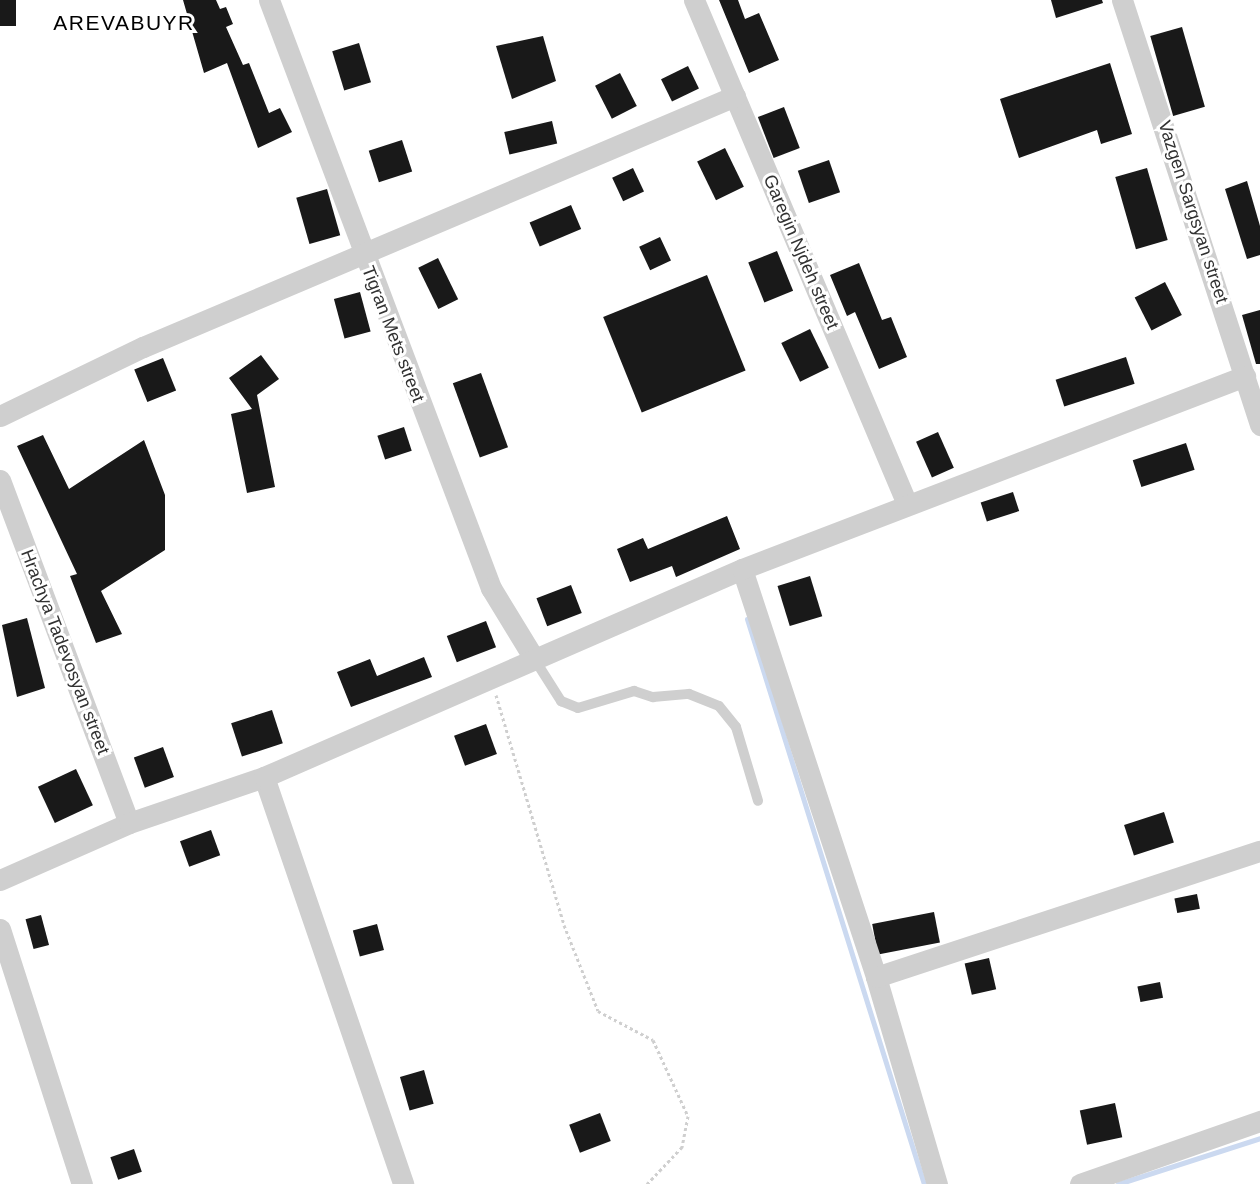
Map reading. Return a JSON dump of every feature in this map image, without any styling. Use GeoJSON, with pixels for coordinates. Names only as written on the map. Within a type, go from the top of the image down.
{"type":"FeatureCollection","features":[{"type":"Feature","properties":{"kind":"street","name":"Tigran Mets street"},"geometry":{"type":"LineString","coordinates":[[269,0],[491,588],[535,660]]}},
{"type":"Feature","properties":{"kind":"street","name":"Garegin Njdeh street"},"geometry":{"type":"LineString","coordinates":[[694,0],[907,504]]}},
{"type":"Feature","properties":{"kind":"street","name":"Vazgen Sargsyan street"},"geometry":{"type":"LineString","coordinates":[[1122,0],[1260,425]]}},
{"type":"Feature","properties":{"kind":"street"},"geometry":{"type":"LineString","coordinates":[[0,416],[143,346],[735,96]]}},
{"type":"Feature","properties":{"kind":"street"},"geometry":{"type":"LineString","coordinates":[[0,880],[129,823],[264,777],[742,569],[1245,376]]}},
{"type":"Feature","properties":{"kind":"street","name":"Hrachya Tadevosyan street"},"geometry":{"type":"LineString","coordinates":[[0,480],[129,823]]}},
{"type":"Feature","properties":{"kind":"street"},"geometry":{"type":"LineString","coordinates":[[742,569],[876,976],[937,1184]]}},
{"type":"Feature","properties":{"kind":"street"},"geometry":{"type":"LineString","coordinates":[[264,777],[403,1184]]}},
{"type":"Feature","properties":{"kind":"street"},"geometry":{"type":"LineString","coordinates":[[876,976],[1260,851]]}},
{"type":"Feature","properties":{"kind":"street"},"geometry":{"type":"LineString","coordinates":[[0,929],[82,1184]]}},
{"type":"Feature","properties":{"kind":"street"},"geometry":{"type":"LineString","coordinates":[[1080,1184],[1260,1121]]}},
{"type":"Feature","properties":{"kind":"lane"},"geometry":{"type":"LineString","coordinates":[[535,660],[561,700],[578,708],[634,692],[653,697],[689,694],[719,706],[736,728],[758,801]]}},
{"type":"Feature","properties":{"kind":"path"},"geometry":{"type":"LineString","coordinates":[[490,679],[564,925],[597,1011],[653,1040],[688,1116],[682,1147],[647,1184]]}},
{"type":"Feature","properties":{"kind":"building"},"geometry":{"type":"Polygon","coordinates":[[[0,0],[16,0],[16,26],[0,26],[0,0]]]}},
{"type":"Feature","properties":{"kind":"building"},"geometry":{"type":"Polygon","coordinates":[[[183,0],[216,0],[220,9],[226,7],[233,24],[226,27],[243,65],[249,63],[269,113],[280,108],[292,132],[258,148],[227,63],[204,73],[183,0]]]}},
{"type":"Feature","properties":{"kind":"building"},"geometry":{"type":"Polygon","coordinates":[[[719,0],[738,0],[745,19],[759,13],[779,60],[749,73],[719,0]]]}},
{"type":"Feature","properties":{"kind":"building"},"geometry":{"type":"Polygon","coordinates":[[[1051,0],[1102,0],[1103,3],[1056,18],[1051,0]]]}},
{"type":"Feature","properties":{"kind":"building"},"geometry":{"type":"Polygon","coordinates":[[[1182,27],[1205,107],[1173,116],[1150,36],[1182,27]]]}},
{"type":"Feature","properties":{"kind":"building"},"geometry":{"type":"Polygon","coordinates":[[[543,36],[556,81],[512,99],[496,46],[543,36]]]}},
{"type":"Feature","properties":{"kind":"building"},"geometry":{"type":"Polygon","coordinates":[[[359,43],[371,82],[344,90],[332,51],[359,43]]]}},
{"type":"Feature","properties":{"kind":"building"},"geometry":{"type":"Polygon","coordinates":[[[1110,63],[1132,134],[1101,144],[1097,130],[1019,158],[1000,99],[1110,63]]]}},
{"type":"Feature","properties":{"kind":"building"},"geometry":{"type":"Polygon","coordinates":[[[688,66],[699,88],[672,102],[661,79],[688,66]]]}},
{"type":"Feature","properties":{"kind":"building"},"geometry":{"type":"Polygon","coordinates":[[[620,73],[637,106],[612,119],[595,86],[620,73]]]}},
{"type":"Feature","properties":{"kind":"building"},"geometry":{"type":"Polygon","coordinates":[[[784,107],[800,148],[774,158],[758,117],[784,107]]]}},
{"type":"Feature","properties":{"kind":"building"},"geometry":{"type":"Polygon","coordinates":[[[552,121],[557,143],[509,154],[504,132],[552,121]]]}},
{"type":"Feature","properties":{"kind":"building"},"geometry":{"type":"Polygon","coordinates":[[[402,140],[412,171],[379,182],[369,151],[402,140]]]}},
{"type":"Feature","properties":{"kind":"building"},"geometry":{"type":"Polygon","coordinates":[[[725,148],[744,187],[716,200],[697,162],[725,148]]]}},
{"type":"Feature","properties":{"kind":"building"},"geometry":{"type":"Polygon","coordinates":[[[829,160],[840,192],[809,203],[798,171],[829,160]]]}},
{"type":"Feature","properties":{"kind":"building"},"geometry":{"type":"Polygon","coordinates":[[[633,168],[644,192],[623,201],[612,178],[633,168]]]}},
{"type":"Feature","properties":{"kind":"building"},"geometry":{"type":"Polygon","coordinates":[[[1147,168],[1168,240],[1136,249],[1115,177],[1147,168]]]}},
{"type":"Feature","properties":{"kind":"building"},"geometry":{"type":"Polygon","coordinates":[[[1247,181],[1260,226],[1260,255],[1247,259],[1225,189],[1247,181]]]}},
{"type":"Feature","properties":{"kind":"building"},"geometry":{"type":"Polygon","coordinates":[[[327,189],[340,235],[309,244],[296,198],[327,189]]]}},
{"type":"Feature","properties":{"kind":"building"},"geometry":{"type":"Polygon","coordinates":[[[571,205],[581,229],[540,247],[530,223],[571,205]]]}},
{"type":"Feature","properties":{"kind":"building"},"geometry":{"type":"Polygon","coordinates":[[[660,237],[671,261],[650,270],[639,247],[660,237]]]}},
{"type":"Feature","properties":{"kind":"building"},"geometry":{"type":"Polygon","coordinates":[[[777,251],[793,291],[764,302],[748,263],[777,251]]]}},
{"type":"Feature","properties":{"kind":"building"},"geometry":{"type":"Polygon","coordinates":[[[438,258],[458,299],[438,309],[418,268],[438,258]]]}},
{"type":"Feature","properties":{"kind":"building"},"geometry":{"type":"Polygon","coordinates":[[[859,263],[882,320],[891,317],[907,357],[879,369],[855,312],[847,316],[830,275],[859,263]]]}},
{"type":"Feature","properties":{"kind":"building"},"geometry":{"type":"Polygon","coordinates":[[[707,275],[746,370],[642,412],[603,317],[707,275]]]}},
{"type":"Feature","properties":{"kind":"building"},"geometry":{"type":"Polygon","coordinates":[[[1165,282],[1182,315],[1152,330],[1135,297],[1165,282]]]}},
{"type":"Feature","properties":{"kind":"building"},"geometry":{"type":"Polygon","coordinates":[[[360,292],[371,332],[345,339],[334,299],[360,292]]]}},
{"type":"Feature","properties":{"kind":"building"},"geometry":{"type":"Polygon","coordinates":[[[1260,310],[1260,364],[1256,364],[1242,315],[1260,310]]]}},
{"type":"Feature","properties":{"kind":"building"},"geometry":{"type":"Polygon","coordinates":[[[810,329],[829,368],[800,382],[781,343],[810,329]]]}},
{"type":"Feature","properties":{"kind":"building"},"geometry":{"type":"Polygon","coordinates":[[[261,355],[279,379],[257,395],[275,487],[247,493],[231,414],[252,409],[229,378],[261,355]]]}},
{"type":"Feature","properties":{"kind":"building"},"geometry":{"type":"Polygon","coordinates":[[[1126,357],[1135,384],[1064,406],[1056,380],[1126,357]]]}},
{"type":"Feature","properties":{"kind":"building"},"geometry":{"type":"Polygon","coordinates":[[[163,358],[176,390],[147,402],[134,370],[163,358]]]}},
{"type":"Feature","properties":{"kind":"building"},"geometry":{"type":"Polygon","coordinates":[[[481,373],[508,447],[480,457],[453,383],[481,373]]]}},
{"type":"Feature","properties":{"kind":"building"},"geometry":{"type":"Polygon","coordinates":[[[404,427],[412,451],[385,459],[377,436],[404,427]]]}},
{"type":"Feature","properties":{"kind":"building"},"geometry":{"type":"Polygon","coordinates":[[[938,432],[954,468],[932,477],[916,442],[938,432]]]}},
{"type":"Feature","properties":{"kind":"building"},"geometry":{"type":"Polygon","coordinates":[[[43,435],[69,489],[144,440],[165,495],[165,550],[101,591],[122,634],[96,643],[70,576],[77,574],[17,446],[43,435]]]}},
{"type":"Feature","properties":{"kind":"building"},"geometry":{"type":"Polygon","coordinates":[[[1186,443],[1195,470],[1141,487],[1133,460],[1186,443]]]}},
{"type":"Feature","properties":{"kind":"building"},"geometry":{"type":"Polygon","coordinates":[[[1013,492],[1019,511],[987,522],[981,503],[1013,492]]]}},
{"type":"Feature","properties":{"kind":"building"},"geometry":{"type":"Polygon","coordinates":[[[727,516],[740,549],[676,577],[672,566],[630,582],[617,549],[643,538],[648,549],[727,516]]]}},
{"type":"Feature","properties":{"kind":"building"},"geometry":{"type":"Polygon","coordinates":[[[810,576],[822,616],[790,626],[777,586],[810,576]]]}},
{"type":"Feature","properties":{"kind":"building"},"geometry":{"type":"Polygon","coordinates":[[[571,585],[582,613],[547,626],[536,598],[571,585]]]}},
{"type":"Feature","properties":{"kind":"building"},"geometry":{"type":"Polygon","coordinates":[[[27,618],[45,688],[17,697],[2,625],[27,618]]]}},
{"type":"Feature","properties":{"kind":"building"},"geometry":{"type":"Polygon","coordinates":[[[486,621],[496,647],[457,662],[447,636],[486,621]]]}},
{"type":"Feature","properties":{"kind":"building"},"geometry":{"type":"Polygon","coordinates":[[[424,657],[432,677],[351,707],[337,672],[370,659],[377,676],[424,657]]]}},
{"type":"Feature","properties":{"kind":"building"},"geometry":{"type":"Polygon","coordinates":[[[272,710],[283,743],[242,757],[231,723],[272,710]]]}},
{"type":"Feature","properties":{"kind":"building"},"geometry":{"type":"Polygon","coordinates":[[[486,724],[497,754],[465,766],[454,736],[486,724]]]}},
{"type":"Feature","properties":{"kind":"building"},"geometry":{"type":"Polygon","coordinates":[[[163,747],[174,777],[145,788],[134,758],[163,747]]]}},
{"type":"Feature","properties":{"kind":"building"},"geometry":{"type":"Polygon","coordinates":[[[76,769],[93,805],[55,823],[38,787],[76,769]]]}},
{"type":"Feature","properties":{"kind":"building"},"geometry":{"type":"Polygon","coordinates":[[[1164,812],[1174,842],[1134,855],[1124,825],[1164,812]]]}},
{"type":"Feature","properties":{"kind":"building"},"geometry":{"type":"Polygon","coordinates":[[[211,830],[220,855],[189,867],[180,841],[211,830]]]}},
{"type":"Feature","properties":{"kind":"building"},"geometry":{"type":"Polygon","coordinates":[[[1197,894],[1200,909],[1177,913],[1174,898],[1197,894]]]}},
{"type":"Feature","properties":{"kind":"building"},"geometry":{"type":"Polygon","coordinates":[[[934,912],[940,942],[878,954],[872,924],[934,912]]]}},
{"type":"Feature","properties":{"kind":"building"},"geometry":{"type":"Polygon","coordinates":[[[41,915],[49,945],[34,949],[26,919],[41,915]]]}},
{"type":"Feature","properties":{"kind":"building"},"geometry":{"type":"Polygon","coordinates":[[[377,924],[384,950],[360,957],[353,930],[377,924]]]}},
{"type":"Feature","properties":{"kind":"building"},"geometry":{"type":"Polygon","coordinates":[[[989,958],[996,989],[972,995],[965,964],[989,958]]]}},
{"type":"Feature","properties":{"kind":"building"},"geometry":{"type":"Polygon","coordinates":[[[1160,982],[1163,998],[1140,1002],[1137,986],[1160,982]]]}},
{"type":"Feature","properties":{"kind":"building"},"geometry":{"type":"Polygon","coordinates":[[[424,1070],[434,1104],[410,1111],[400,1077],[424,1070]]]}},
{"type":"Feature","properties":{"kind":"building"},"geometry":{"type":"Polygon","coordinates":[[[1115,1103],[1122,1137],[1087,1145],[1080,1110],[1115,1103]]]}},
{"type":"Feature","properties":{"kind":"building"},"geometry":{"type":"Polygon","coordinates":[[[600,1113],[611,1141],[580,1153],[569,1125],[600,1113]]]}},
{"type":"Feature","properties":{"kind":"building"},"geometry":{"type":"Polygon","coordinates":[[[134,1149],[142,1172],[118,1180],[110,1157],[134,1149]]]}},
{"type":"Feature","properties":{"kind":"waterway"},"geometry":{"type":"LineString","coordinates":[[747,619],[924,1184]]}},
{"type":"Feature","properties":{"kind":"waterway"},"geometry":{"type":"LineString","coordinates":[[1118,1184],[1260,1138]]}},
{"type":"Feature","properties":{"kind":"district","name":"AREVABUYR"},"geometry":{"type":"Point","coordinates":[124,23]}}]}
